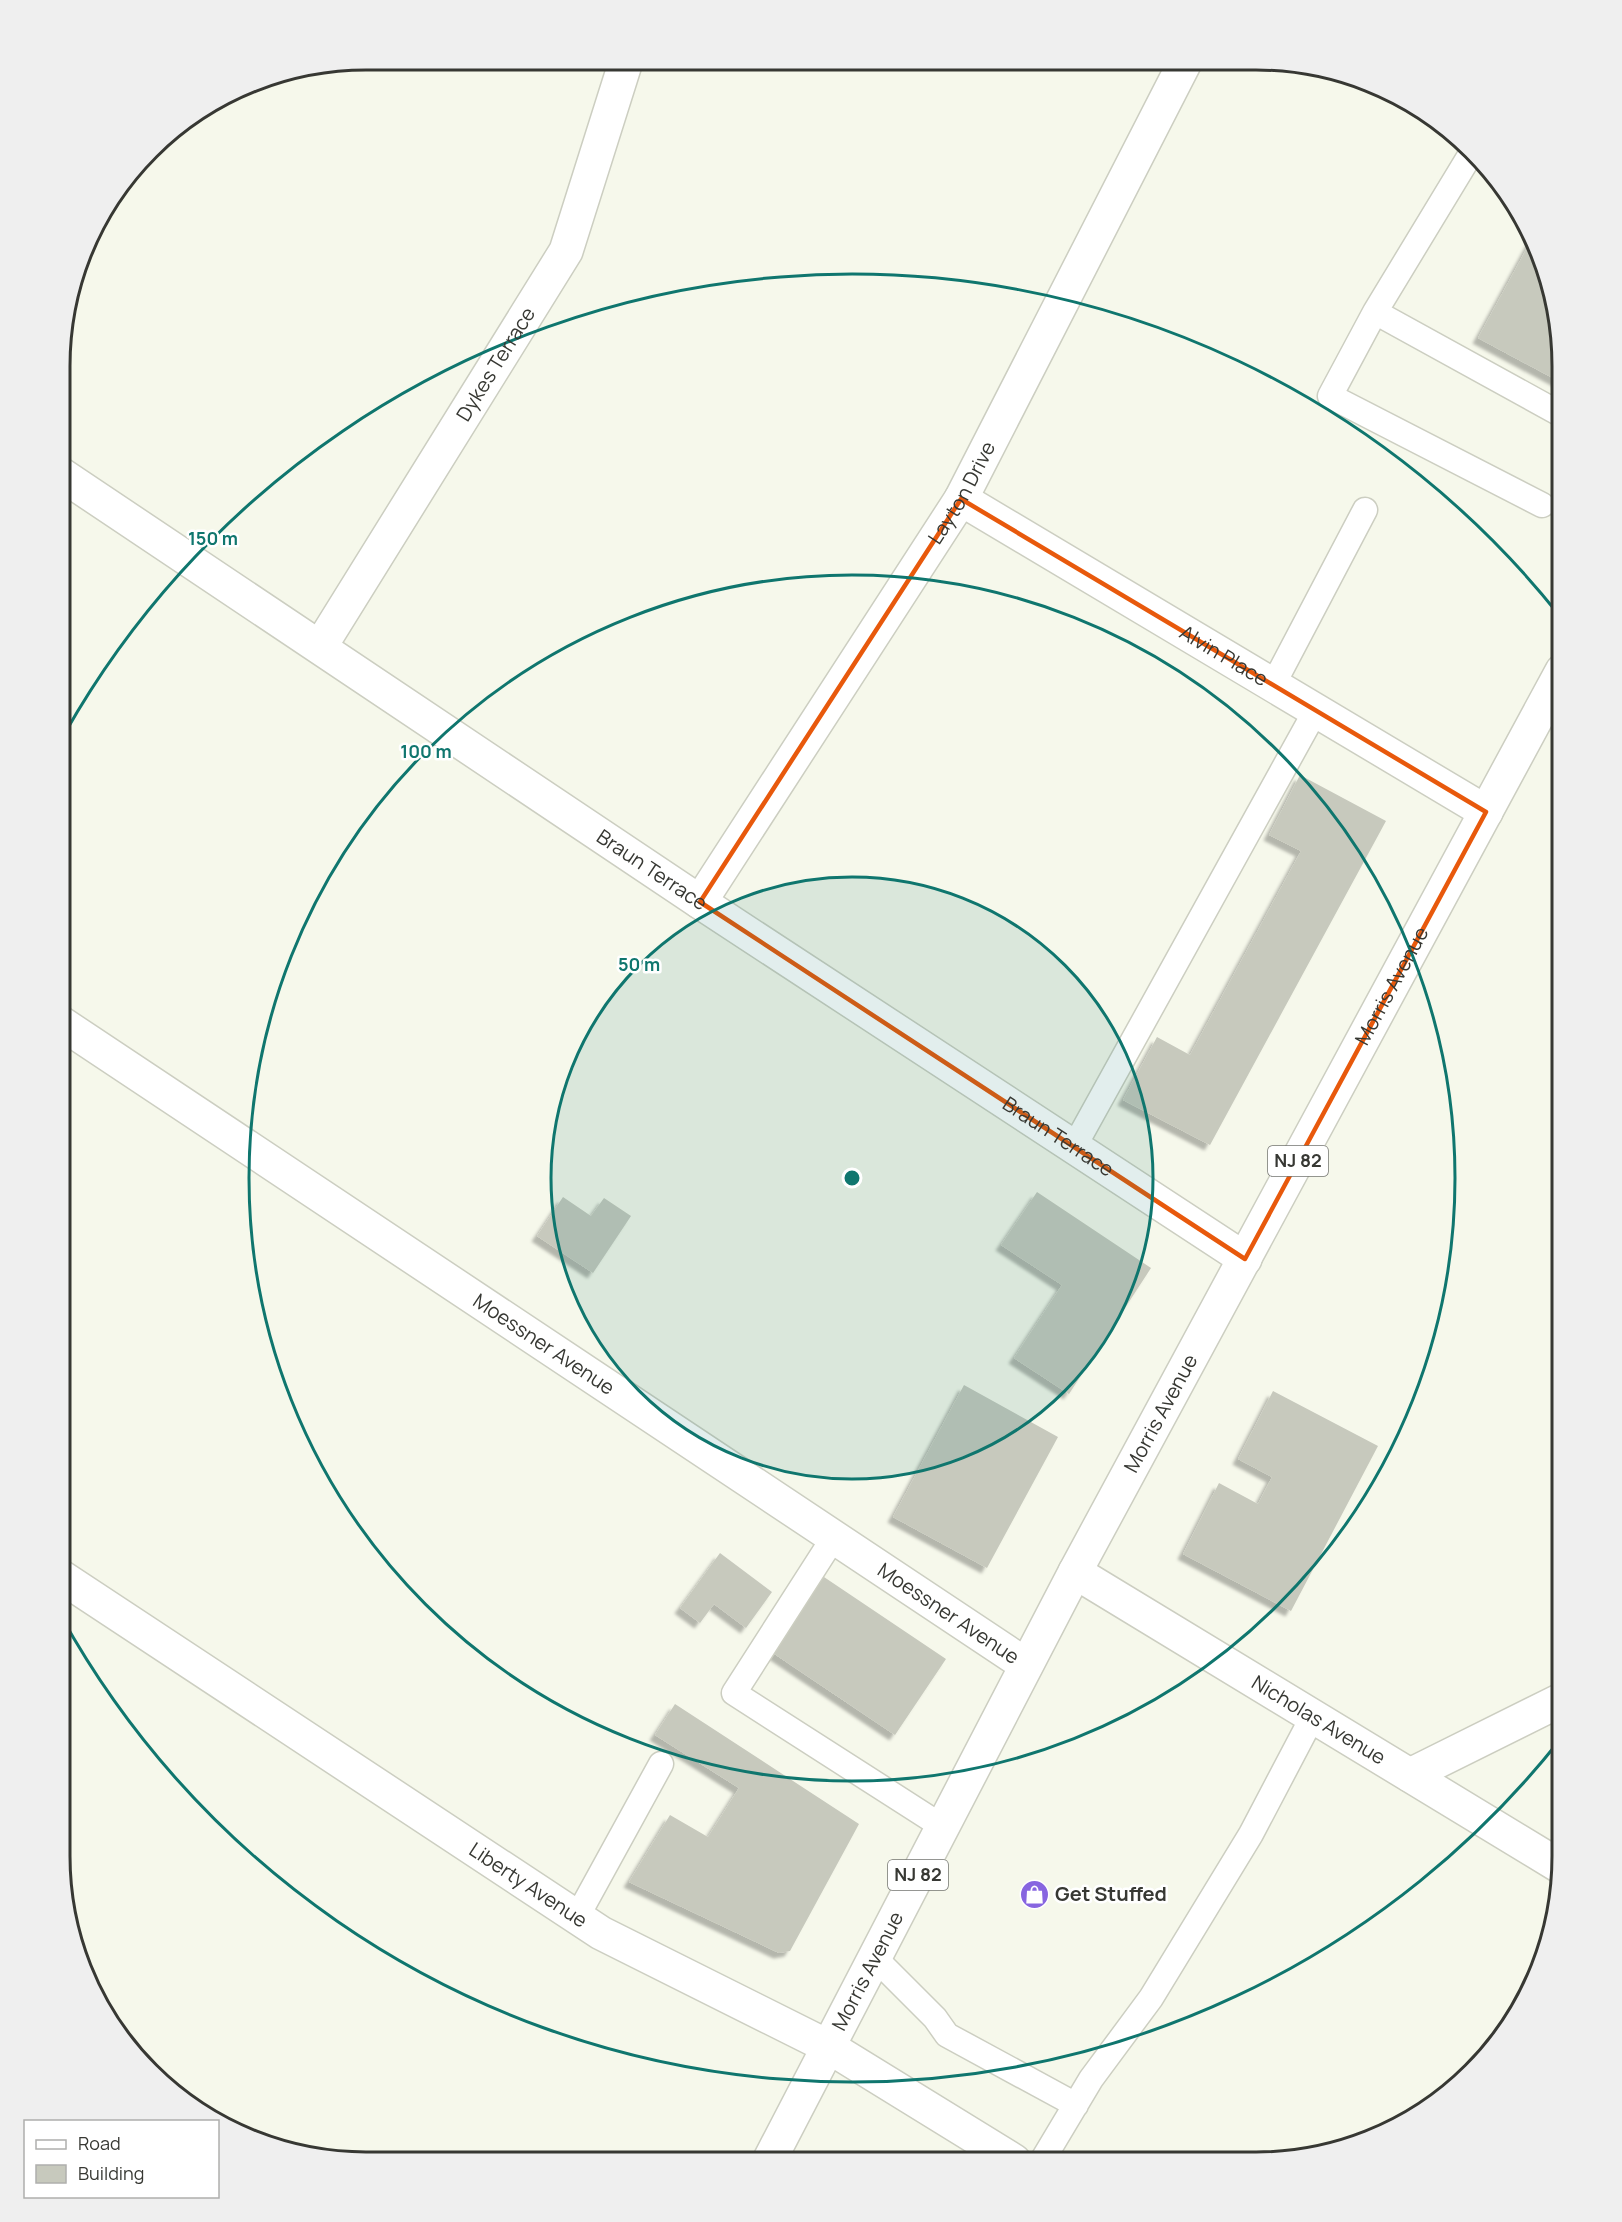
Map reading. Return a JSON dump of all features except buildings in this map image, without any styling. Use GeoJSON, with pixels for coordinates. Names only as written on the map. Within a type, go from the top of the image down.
{"type":"FeatureCollection","features":[{"type":"Feature","properties":{"kind":"street","name":"Dykes Terrace"},"geometry":{"type":"LineString","coordinates":[[320,647],[566,251],[623,70]]}},
{"type":"Feature","properties":{"kind":"street","name":"Layton Drive"},"geometry":{"type":"LineString","coordinates":[[700,902],[961,499],[1181,70]]}},
{"type":"Feature","properties":{"kind":"street","name":"Braun Terrace"},"geometry":{"type":"LineString","coordinates":[[70,481],[700,902],[1245,1259]]}},
{"type":"Feature","properties":{"kind":"street","name":"Alvin Place"},"geometry":{"type":"LineString","coordinates":[[961,499],[1486,812]]}},
{"type":"Feature","properties":{"kind":"street","name":"Morris Avenue"},"geometry":{"type":"LineString","coordinates":[[774,2152],[1075,1572],[1552,690]]}},
{"type":"Feature","properties":{"kind":"street","name":"Moessner Avenue"},"geometry":{"type":"LineString","coordinates":[[70,1028],[1026,1665]]}},
{"type":"Feature","properties":{"kind":"street","name":"Nicholas Avenue"},"geometry":{"type":"LineString","coordinates":[[1075,1572],[1552,1861]]}},
{"type":"Feature","properties":{"kind":"street","name":"Liberty Avenue"},"geometry":{"type":"LineString","coordinates":[[70,1583],[601,1933],[829,2047],[999,2152]]}},
{"type":"Feature","properties":{"kind":"street"},"geometry":{"type":"LineString","coordinates":[[1410,1775],[1552,1704]]}},
{"type":"Feature","properties":{"kind":"lane"},"geometry":{"type":"LineString","coordinates":[[1467,160],[1375,312],[1330,396],[1542,505]]}},
{"type":"Feature","properties":{"kind":"lane"},"geometry":{"type":"LineString","coordinates":[[1375,312],[1552,409]]}},
{"type":"Feature","properties":{"kind":"lane"},"geometry":{"type":"LineString","coordinates":[[1273,685],[1365,510]]}},
{"type":"Feature","properties":{"kind":"lane"},"geometry":{"type":"LineString","coordinates":[[1074,1147],[1316,710]]}},
{"type":"Feature","properties":{"kind":"lane"},"geometry":{"type":"LineString","coordinates":[[834,1537],[734,1693],[943,1827]]}},
{"type":"Feature","properties":{"kind":"lane"},"geometry":{"type":"LineString","coordinates":[[1047,2152],[1091,2079],[1151,1998],[1251,1834],[1313,1716]]}},
{"type":"Feature","properties":{"kind":"lane"},"geometry":{"type":"LineString","coordinates":[[577,1917],[661,1764]]}},
{"type":"Feature","properties":{"kind":"lane"},"geometry":{"type":"LineString","coordinates":[[876,1958],[935,2018],[947,2035],[1076,2105]]}},
{"type":"Feature","properties":{"kind":"highlighted area"},"geometry":{"type":"Polygon","coordinates":[[[961,499],[1486,812],[1245,1259],[700,902],[961,499]]]}},
{"type":"Feature","properties":{"kind":"place","name":"Get Stuffed"},"geometry":{"type":"Point","coordinates":[1034,1894]}}]}
